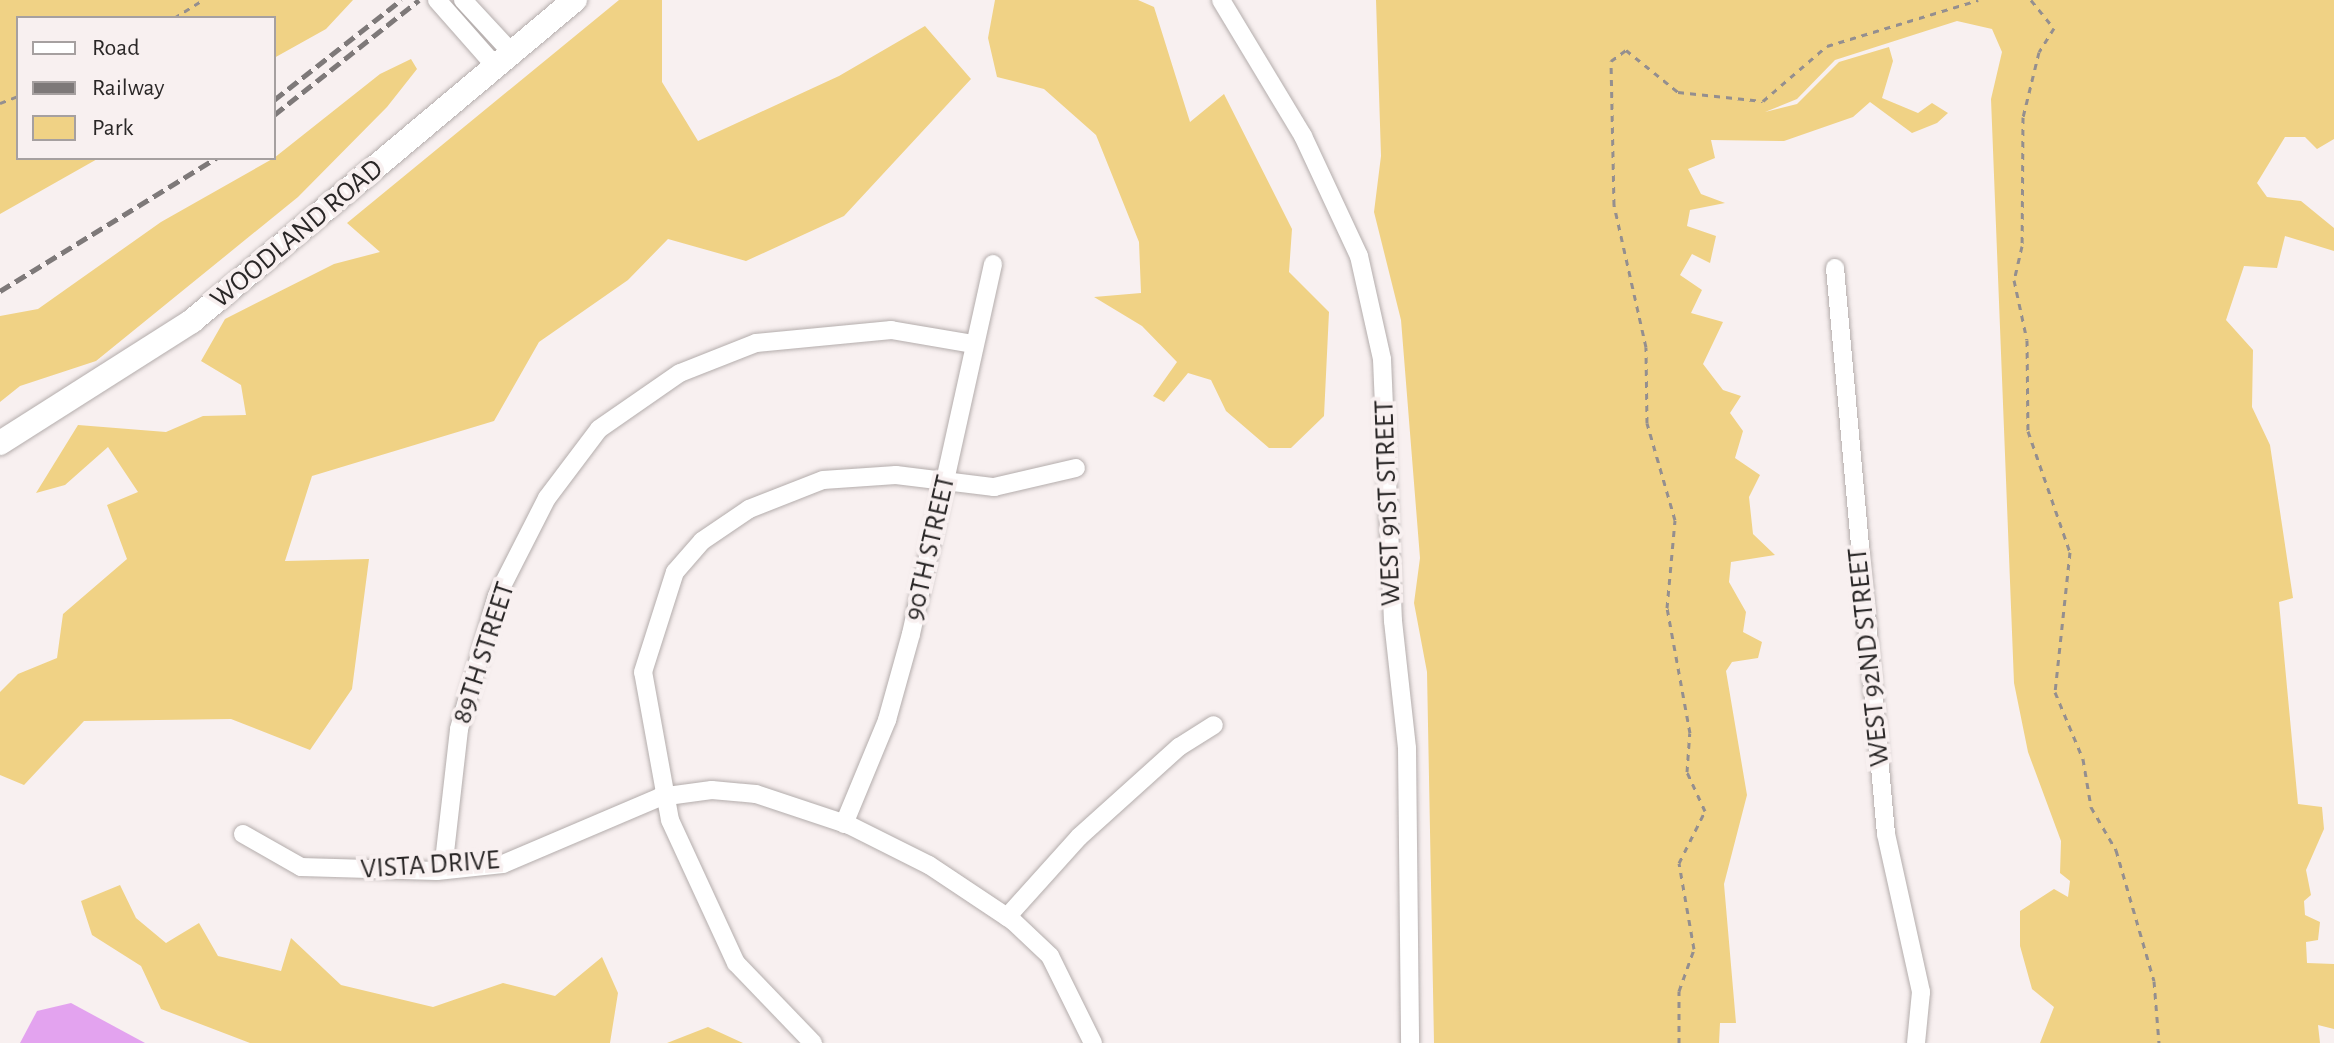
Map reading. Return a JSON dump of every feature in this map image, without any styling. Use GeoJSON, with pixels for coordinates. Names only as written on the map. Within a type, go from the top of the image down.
{"type":"FeatureCollection","features":[{"type":"Feature","properties":{"kind":"main road","name":"WOODLAND ROAD"},"geometry":{"type":"LineString","coordinates":[[0,443],[192,321],[575,0]]}},
{"type":"Feature","properties":{"kind":"street"},"geometry":{"type":"LineString","coordinates":[[437,0],[505,61]]}},
{"type":"Feature","properties":{"kind":"street"},"geometry":{"type":"LineString","coordinates":[[463,0],[505,61]]}},
{"type":"Feature","properties":{"kind":"street","name":"WEST 91ST STREET"},"geometry":{"type":"LineString","coordinates":[[1221,0],[1303,136],[1359,256],[1382,359],[1393,621],[1407,748],[1410,1043]]}},
{"type":"Feature","properties":{"kind":"street","name":"90TH STREET"},"geometry":{"type":"LineString","coordinates":[[844,824],[887,720],[946,482],[993,264]]}},
{"type":"Feature","properties":{"kind":"street","name":"WEST 92ND STREET"},"geometry":{"type":"LineString","coordinates":[[1835,268],[1886,834],[1921,992],[1916,1043]]}},
{"type":"Feature","properties":{"kind":"street","name":"89TH STREET"},"geometry":{"type":"LineString","coordinates":[[443,870],[459,729],[497,596],[547,498],[599,429],[680,373],[756,343],[891,330],[974,344]]}},
{"type":"Feature","properties":{"kind":"street"},"geometry":{"type":"LineString","coordinates":[[813,1043],[736,963],[687,870],[663,797],[643,672],[675,572],[702,541],[749,509],[823,480],[896,475],[994,487],[1076,468]]}},
{"type":"Feature","properties":{"kind":"street"},"geometry":{"type":"LineString","coordinates":[[1007,917],[1079,837],[1179,747],[1214,725]]}},
{"type":"Feature","properties":{"kind":"street"},"geometry":{"type":"LineString","coordinates":[[663,797],[756,794],[844,824],[929,865],[1007,917],[1050,956],[1093,1043]]}},
{"type":"Feature","properties":{"kind":"street","name":"VISTA DRIVE"},"geometry":{"type":"LineString","coordinates":[[243,834],[301,867],[443,870],[503,864],[663,797]]}},
{"type":"Feature","properties":{"kind":"path"},"geometry":{"type":"LineString","coordinates":[[177,16],[203,0]]}},
{"type":"Feature","properties":{"kind":"path"},"geometry":{"type":"LineString","coordinates":[[1679,1043],[1679,991],[1694,949],[1679,863],[1705,811],[1687,772],[1690,733],[1667,608],[1675,520],[1647,423],[1646,347],[1614,205],[1611,61],[1626,50],[1678,92],[1763,101],[1827,46],[1978,0]]}},
{"type":"Feature","properties":{"kind":"path"},"geometry":{"type":"LineString","coordinates":[[2031,0],[2054,28],[2039,52],[2023,117],[2015,293],[2027,340],[2028,431],[2070,552],[2055,692],[2083,759],[2091,807],[2116,850],[2154,981],[2159,1043]]}},
{"type":"Feature","properties":{"kind":"green space"},"geometry":{"type":"Polygon","coordinates":[[[0,0],[353,0],[326,29],[276,57],[276,16],[16,16],[16,160],[95,160],[0,214],[0,0]]]}},
{"type":"Feature","properties":{"kind":"green space"},"geometry":{"type":"Polygon","coordinates":[[[619,0],[662,0],[662,82],[698,141],[839,76],[925,26],[971,79],[844,216],[746,261],[668,239],[628,280],[539,342],[494,421],[312,476],[285,561],[369,559],[352,689],[310,750],[231,719],[84,721],[24,785],[0,775],[0,692],[18,674],[57,658],[63,614],[127,559],[107,505],[138,492],[108,447],[65,485],[36,493],[78,425],[166,432],[203,416],[246,415],[241,385],[201,361],[225,319],[334,264],[380,252],[347,223],[619,0]]]}},
{"type":"Feature","properties":{"kind":"green space"},"geometry":{"type":"Polygon","coordinates":[[[995,0],[1138,0],[1154,7],[1190,122],[1224,94],[1292,229],[1289,272],[1329,312],[1324,416],[1291,448],[1269,448],[1226,411],[1211,380],[1188,373],[1164,402],[1153,396],[1177,362],[1142,326],[1094,297],[1141,293],[1139,242],[1096,135],[1044,89],[997,77],[988,38],[995,0]]]}},
{"type":"Feature","properties":{"kind":"green space"},"geometry":{"type":"Polygon","coordinates":[[[1376,0],[2334,0],[2334,139],[2317,149],[2305,137],[2285,137],[2257,183],[2267,197],[2301,201],[2334,228],[2334,251],[2285,236],[2277,268],[2244,266],[2226,320],[2253,350],[2252,407],[2270,445],[2293,598],[2279,602],[2298,804],[2322,807],[2324,829],[2306,870],[2311,895],[2304,901],[2305,915],[2320,922],[2318,940],[2306,942],[2307,963],[2334,964],[2334,1029],[2318,1025],[2320,1043],[2040,1043],[2054,1007],[2032,989],[2020,946],[2020,911],[2054,889],[2068,897],[2070,881],[2060,873],[2061,841],[2028,752],[2014,683],[1991,99],[2002,52],[1992,29],[1957,21],[1835,60],[1797,99],[1765,112],[1797,104],[1839,62],[1889,47],[1893,61],[1882,98],[1918,113],[1932,103],[1948,113],[1937,123],[1912,133],[1870,102],[1853,117],[1784,141],[1711,140],[1715,158],[1688,169],[1701,194],[1725,203],[1690,210],[1687,226],[1716,236],[1710,263],[1692,254],[1680,275],[1702,290],[1691,313],[1723,322],[1703,364],[1723,390],[1741,396],[1730,413],[1743,431],[1735,458],[1760,475],[1749,497],[1753,534],[1775,555],[1731,562],[1729,582],[1746,612],[1743,632],[1762,642],[1758,658],[1732,662],[1726,671],[1747,795],[1724,884],[1736,1023],[1720,1023],[1719,1043],[1434,1043],[1427,672],[1414,603],[1420,558],[1401,320],[1374,212],[1381,156],[1376,0]]]}},
{"type":"Feature","properties":{"kind":"green space"},"geometry":{"type":"Polygon","coordinates":[[[411,59],[417,69],[387,107],[298,197],[96,361],[20,386],[0,402],[0,316],[38,309],[161,222],[270,160],[276,160],[276,156],[380,74],[411,59]]]}},
{"type":"Feature","properties":{"kind":"green space"},"geometry":{"type":"Polygon","coordinates":[[[120,885],[136,918],[166,943],[199,923],[218,956],[281,971],[291,938],[341,985],[433,1007],[503,983],[555,996],[602,957],[618,993],[610,1043],[250,1043],[161,1009],[141,966],[92,935],[81,901],[120,885]]]}},
{"type":"Feature","properties":{"kind":"green space"},"geometry":{"type":"Polygon","coordinates":[[[708,1027],[743,1043],[667,1043],[708,1027]]]}},
{"type":"Feature","properties":{"kind":"shaded area"},"geometry":{"type":"Polygon","coordinates":[[[71,1003],[145,1043],[20,1043],[37,1011],[71,1003]]]}},
{"type":"Feature","properties":{"kind":"railway"},"geometry":{"type":"LineString","coordinates":[[276,98],[401,0]]}},
{"type":"Feature","properties":{"kind":"railway"},"geometry":{"type":"LineString","coordinates":[[276,113],[419,0]]}},
{"type":"Feature","properties":{"kind":"railway"},"geometry":{"type":"LineString","coordinates":[[0,291],[213,160]]}}]}
